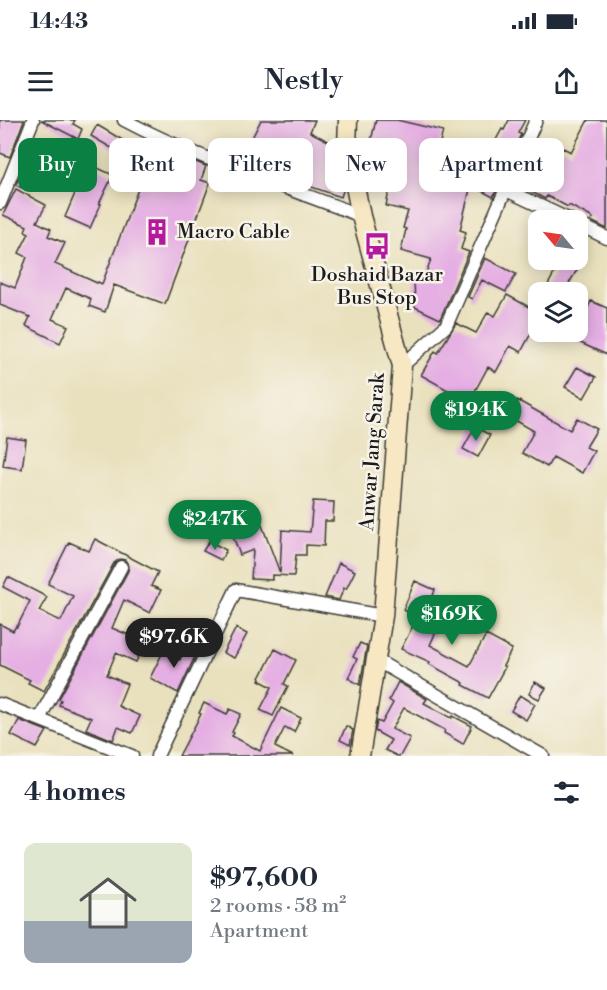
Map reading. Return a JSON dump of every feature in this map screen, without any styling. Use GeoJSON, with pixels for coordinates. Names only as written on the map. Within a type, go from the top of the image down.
{"type":"FeatureCollection","features":[{"type":"Feature","properties":{"kind":"main road","name":"Anwar Jang Sarak"},"geometry":{"type":"LineString","coordinates":[[348,120],[347,146],[361,216],[402,366],[383,616],[360,756]]}},
{"type":"Feature","properties":{"kind":"street"},"geometry":{"type":"LineString","coordinates":[[0,204],[33,120]]}},
{"type":"Feature","properties":{"kind":"street"},"geometry":{"type":"LineString","coordinates":[[124,120],[199,154],[361,216]]}},
{"type":"Feature","properties":{"kind":"street"},"geometry":{"type":"LineString","coordinates":[[528,138],[536,120]]}},
{"type":"Feature","properties":{"kind":"street"},"geometry":{"type":"LineString","coordinates":[[402,366],[446,326],[505,192]]}},
{"type":"Feature","properties":{"kind":"street"},"geometry":{"type":"LineString","coordinates":[[510,192],[549,210]]}},
{"type":"Feature","properties":{"kind":"street"},"geometry":{"type":"LineString","coordinates":[[588,229],[607,238]]}},
{"type":"Feature","properties":{"kind":"street"},"geometry":{"type":"LineString","coordinates":[[39,719],[121,567]]}},
{"type":"Feature","properties":{"kind":"street"},"geometry":{"type":"LineString","coordinates":[[157,756],[236,590],[383,616]]}},
{"type":"Feature","properties":{"kind":"street"},"geometry":{"type":"LineString","coordinates":[[376,660],[543,756]]}},
{"type":"Feature","properties":{"kind":"street"},"geometry":{"type":"LineString","coordinates":[[0,704],[132,756]]}},
{"type":"Feature","properties":{"kind":"building"},"geometry":{"type":"Polygon","coordinates":[[[0,120],[24,120],[10,157],[0,153],[0,120]]]}},
{"type":"Feature","properties":{"kind":"building"},"geometry":{"type":"Polygon","coordinates":[[[41,120],[75,120],[73,124],[82,129],[78,138],[41,120]]]}},
{"type":"Feature","properties":{"kind":"building"},"geometry":{"type":"Polygon","coordinates":[[[261,120],[315,120],[310,132],[325,140],[325,192],[313,187],[313,138],[252,138],[261,120]]]}},
{"type":"Feature","properties":{"kind":"building"},"geometry":{"type":"Polygon","coordinates":[[[376,120],[397,120],[443,131],[441,138],[419,138],[419,192],[469,192],[460,230],[466,232],[461,249],[469,252],[440,319],[415,307],[414,276],[424,281],[431,259],[401,251],[406,229],[403,228],[408,211],[386,206],[389,192],[407,192],[407,138],[372,138],[376,120]]]}},
{"type":"Feature","properties":{"kind":"building"},"geometry":{"type":"Polygon","coordinates":[[[509,120],[525,120],[518,133],[521,134],[519,138],[497,138],[502,129],[504,130],[509,120]]]}},
{"type":"Feature","properties":{"kind":"building"},"geometry":{"type":"Polygon","coordinates":[[[588,120],[607,120],[607,229],[591,221],[593,218],[588,215],[588,210],[578,210],[569,205],[568,207],[547,196],[545,199],[532,192],[564,192],[564,148],[571,152],[588,120]]]}},
{"type":"Feature","properties":{"kind":"building"},"geometry":{"type":"Polygon","coordinates":[[[97,125],[119,138],[109,138],[109,147],[91,136],[97,125]]]}},
{"type":"Feature","properties":{"kind":"building"},"geometry":{"type":"Polygon","coordinates":[[[196,162],[206,166],[201,180],[208,182],[208,188],[165,304],[114,285],[105,312],[89,306],[91,299],[66,288],[52,319],[68,326],[60,343],[26,326],[30,317],[0,305],[0,282],[15,288],[27,257],[19,253],[29,233],[25,231],[27,226],[3,215],[16,189],[46,205],[37,222],[51,229],[48,236],[65,243],[55,264],[102,284],[137,192],[196,192],[196,162]]]}},
{"type":"Feature","properties":{"kind":"building"},"geometry":{"type":"Polygon","coordinates":[[[97,168],[109,173],[109,183],[90,228],[65,217],[76,192],[97,192],[97,168]]]}},
{"type":"Feature","properties":{"kind":"building"},"geometry":{"type":"Polygon","coordinates":[[[326,192],[343,192],[341,197],[326,192]]]}},
{"type":"Feature","properties":{"kind":"building"},"geometry":{"type":"Polygon","coordinates":[[[484,192],[496,192],[493,197],[484,192]]]}},
{"type":"Feature","properties":{"kind":"building"},"geometry":{"type":"Polygon","coordinates":[[[485,258],[516,274],[506,292],[482,280],[472,299],[468,297],[485,258]]]}},
{"type":"Feature","properties":{"kind":"building"},"geometry":{"type":"Polygon","coordinates":[[[556,270],[577,270],[570,282],[549,282],[556,270]]]}},
{"type":"Feature","properties":{"kind":"building"},"geometry":{"type":"Polygon","coordinates":[[[507,295],[528,307],[528,339],[521,352],[510,346],[496,372],[488,367],[469,402],[421,375],[435,351],[438,353],[456,323],[476,333],[488,312],[495,316],[507,295]]]}},
{"type":"Feature","properties":{"kind":"building"},"geometry":{"type":"Polygon","coordinates":[[[591,301],[607,308],[607,355],[578,342],[588,342],[588,308],[591,301]]]}},
{"type":"Feature","properties":{"kind":"building"},"geometry":{"type":"Polygon","coordinates":[[[577,367],[596,377],[584,398],[565,387],[577,367]]]}},
{"type":"Feature","properties":{"kind":"building"},"geometry":{"type":"Polygon","coordinates":[[[517,400],[570,430],[577,418],[597,429],[586,447],[594,451],[582,473],[553,457],[547,467],[522,453],[534,431],[508,416],[517,400]]]}},
{"type":"Feature","properties":{"kind":"building"},"geometry":{"type":"Polygon","coordinates":[[[475,427],[490,435],[478,457],[463,449],[475,427]]]}},
{"type":"Feature","properties":{"kind":"building"},"geometry":{"type":"Polygon","coordinates":[[[7,437],[26,440],[22,469],[3,466],[7,437]]]}},
{"type":"Feature","properties":{"kind":"building"},"geometry":{"type":"Polygon","coordinates":[[[313,501],[334,502],[333,521],[325,521],[324,546],[306,545],[306,555],[296,555],[294,576],[272,575],[272,580],[251,579],[253,550],[240,555],[231,531],[260,520],[280,573],[282,530],[310,532],[313,501]]]}},
{"type":"Feature","properties":{"kind":"building"},"geometry":{"type":"Polygon","coordinates":[[[95,539],[158,572],[151,586],[161,590],[150,613],[124,600],[112,628],[145,642],[136,662],[116,653],[107,675],[127,684],[118,706],[140,716],[132,733],[118,727],[113,740],[86,729],[91,718],[59,705],[61,700],[59,699],[128,571],[129,566],[125,560],[120,559],[114,563],[44,691],[28,683],[30,680],[0,665],[0,624],[13,631],[30,601],[3,587],[8,577],[47,597],[39,611],[61,621],[73,596],[48,584],[69,542],[89,551],[95,539]]]}},
{"type":"Feature","properties":{"kind":"building"},"geometry":{"type":"Polygon","coordinates":[[[209,541],[226,550],[221,560],[203,551],[209,541]]]}},
{"type":"Feature","properties":{"kind":"building"},"geometry":{"type":"Polygon","coordinates":[[[339,563],[355,571],[339,600],[325,597],[339,563]]]}},
{"type":"Feature","properties":{"kind":"building"},"geometry":{"type":"Polygon","coordinates":[[[415,581],[435,590],[431,601],[447,608],[430,645],[469,666],[486,635],[512,649],[488,698],[429,664],[430,662],[401,649],[418,616],[403,610],[415,581]]]}},
{"type":"Feature","properties":{"kind":"building"},"geometry":{"type":"Polygon","coordinates":[[[236,628],[247,634],[234,658],[223,653],[236,628]]]}},
{"type":"Feature","properties":{"kind":"building"},"geometry":{"type":"Polygon","coordinates":[[[360,643],[367,646],[360,685],[348,678],[357,659],[353,657],[360,643]]]}},
{"type":"Feature","properties":{"kind":"building"},"geometry":{"type":"Polygon","coordinates":[[[188,644],[198,650],[178,693],[150,678],[163,652],[180,660],[188,644]]]}},
{"type":"Feature","properties":{"kind":"building"},"geometry":{"type":"Polygon","coordinates":[[[275,649],[296,660],[284,684],[288,686],[273,716],[260,710],[272,687],[259,680],[275,649]]]}},
{"type":"Feature","properties":{"kind":"building"},"geometry":{"type":"Polygon","coordinates":[[[398,682],[427,699],[424,703],[472,726],[463,744],[444,733],[445,730],[404,708],[392,729],[410,738],[400,756],[385,750],[391,740],[375,731],[377,721],[382,723],[393,703],[389,700],[398,682]]]}},
{"type":"Feature","properties":{"kind":"building"},"geometry":{"type":"Polygon","coordinates":[[[535,682],[546,688],[539,699],[529,694],[535,682]]]}},
{"type":"Feature","properties":{"kind":"building"},"geometry":{"type":"Polygon","coordinates":[[[520,695],[535,704],[526,720],[511,711],[520,695]]]}},
{"type":"Feature","properties":{"kind":"building"},"geometry":{"type":"Polygon","coordinates":[[[204,703],[227,714],[230,709],[241,714],[232,736],[260,751],[281,708],[301,718],[294,732],[285,727],[275,747],[293,756],[179,756],[201,714],[199,713],[204,703]]]}},
{"type":"Feature","properties":{"kind":"building"},"geometry":{"type":"Polygon","coordinates":[[[19,720],[47,731],[37,748],[11,735],[19,720]]]}},
{"type":"Feature","properties":{"kind":"building"},"geometry":{"type":"Polygon","coordinates":[[[346,726],[353,730],[350,745],[340,740],[346,726]]]}},
{"type":"Feature","properties":{"kind":"place","name":"Macro Cable"},"geometry":{"type":"Point","coordinates":[157,232]}},
{"type":"Feature","properties":{"kind":"place","name":"Doshaid Bazar Bus Stop"},"geometry":{"type":"Point","coordinates":[377,246]}}]}
